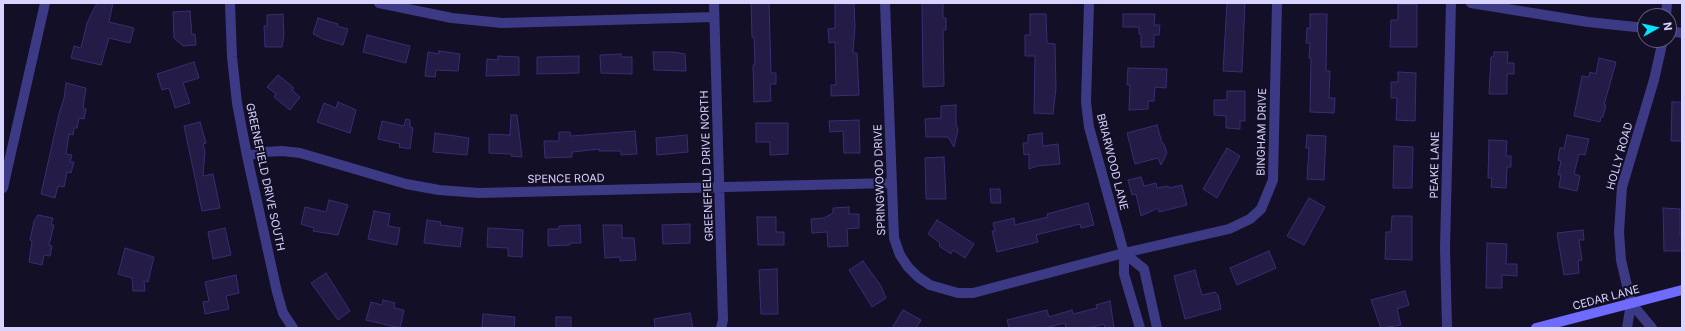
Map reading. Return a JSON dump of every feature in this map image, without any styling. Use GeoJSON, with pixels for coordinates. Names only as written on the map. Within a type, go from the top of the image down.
{"type":"FeatureCollection","features":[{"type":"Feature","properties":{"kind":"main road","name":"CEDAR LANE"},"geometry":{"type":"LineString","coordinates":[[1536,328],[1682,290]]}},
{"type":"Feature","properties":{"kind":"street"},"geometry":{"type":"LineString","coordinates":[[3,188],[45,3]]}},
{"type":"Feature","properties":{"kind":"street","name":"GREENEFIELD DRIVE SOUTH"},"geometry":{"type":"LineString","coordinates":[[230,3],[232,57],[237,103],[247,156],[266,238],[276,292],[283,312],[293,328]]}},
{"type":"Feature","properties":{"kind":"street"},"geometry":{"type":"LineString","coordinates":[[379,3],[452,18],[502,23],[714,17]]}},
{"type":"Feature","properties":{"kind":"street","name":"GREENEFIELD DRIVE NORTH"},"geometry":{"type":"LineString","coordinates":[[714,3],[723,320],[721,328]]}},
{"type":"Feature","properties":{"kind":"street","name":"SPRINGWOOD DRIVE"},"geometry":{"type":"LineString","coordinates":[[885,3],[894,238],[900,255],[908,267],[930,286],[958,294],[973,293],[1124,253]]}},
{"type":"Feature","properties":{"kind":"street","name":"BRIARWOOD LANE"},"geometry":{"type":"LineString","coordinates":[[1089,3],[1086,102],[1089,127],[1124,253],[1124,274],[1140,328]]}},
{"type":"Feature","properties":{"kind":"street","name":"BINGHAM DRIVE"},"geometry":{"type":"LineString","coordinates":[[1124,253],[1228,229],[1250,219],[1261,209],[1273,180],[1277,3]]}},
{"type":"Feature","properties":{"kind":"street","name":"PEAKE LANE"},"geometry":{"type":"LineString","coordinates":[[1447,328],[1445,248],[1450,3]]}},
{"type":"Feature","properties":{"kind":"street"},"geometry":{"type":"LineString","coordinates":[[1471,3],[1580,21],[1637,27]]}},
{"type":"Feature","properties":{"kind":"street","name":"HOLLY ROAD"},"geometry":{"type":"LineString","coordinates":[[1627,328],[1631,303],[1621,260],[1619,232],[1622,187],[1654,80],[1661,48]]}},
{"type":"Feature","properties":{"kind":"street","name":"SPENCE ROAD"},"geometry":{"type":"LineString","coordinates":[[247,156],[270,151],[300,153],[406,184],[439,190],[479,193],[891,183]]}},
{"type":"Feature","properties":{"kind":"street"},"geometry":{"type":"LineString","coordinates":[[1124,253],[1144,268],[1156,328]]}},
{"type":"Feature","properties":{"kind":"street","name":"HOLLY ROAD"},"geometry":{"type":"LineString","coordinates":[[1631,303],[1652,328]]}},
{"type":"Feature","properties":{"kind":"building"},"geometry":{"type":"Polygon","coordinates":[[[97,3],[113,3],[109,22],[134,28],[130,43],[109,38],[101,65],[71,58],[74,46],[81,48],[87,23],[97,3]]]}},
{"type":"Feature","properties":{"kind":"building"},"geometry":{"type":"Polygon","coordinates":[[[751,3],[769,3],[771,73],[776,73],[776,84],[770,84],[771,101],[754,102],[753,65],[755,65],[751,3]]]}},
{"type":"Feature","properties":{"kind":"building"},"geometry":{"type":"Polygon","coordinates":[[[835,3],[854,4],[855,26],[853,53],[857,53],[859,95],[831,96],[831,85],[836,85],[835,42],[829,43],[828,29],[835,28],[835,3]]]}},
{"type":"Feature","properties":{"kind":"building"},"geometry":{"type":"Polygon","coordinates":[[[922,3],[943,3],[943,18],[946,18],[946,30],[943,30],[944,86],[923,87],[922,3]]]}},
{"type":"Feature","properties":{"kind":"building"},"geometry":{"type":"Polygon","coordinates":[[[1227,3],[1245,3],[1242,72],[1223,71],[1227,3]]]}},
{"type":"Feature","properties":{"kind":"building"},"geometry":{"type":"Polygon","coordinates":[[[1398,4],[1417,4],[1417,47],[1390,47],[1391,20],[1398,20],[1398,4]]]}},
{"type":"Feature","properties":{"kind":"building"},"geometry":{"type":"Polygon","coordinates":[[[190,11],[192,35],[195,34],[196,45],[183,46],[174,38],[173,12],[190,11]]]}},
{"type":"Feature","properties":{"kind":"building"},"geometry":{"type":"Polygon","coordinates":[[[283,14],[284,36],[282,47],[265,47],[264,26],[267,26],[267,15],[283,14]]]}},
{"type":"Feature","properties":{"kind":"building"},"geometry":{"type":"Polygon","coordinates":[[[1030,14],[1046,14],[1047,43],[1055,44],[1056,88],[1053,114],[1034,113],[1035,56],[1025,56],[1025,35],[1030,35],[1030,14]]]}},
{"type":"Feature","properties":{"kind":"building"},"geometry":{"type":"Polygon","coordinates":[[[1123,14],[1155,14],[1154,25],[1160,25],[1159,35],[1154,35],[1154,47],[1141,47],[1141,34],[1139,34],[1139,27],[1123,27],[1123,14]]]}},
{"type":"Feature","properties":{"kind":"building"},"geometry":{"type":"Polygon","coordinates":[[[1310,14],[1327,14],[1326,71],[1330,71],[1329,98],[1335,98],[1334,113],[1310,112],[1311,58],[1309,58],[1310,43],[1306,43],[1307,28],[1310,28],[1310,14]]]}},
{"type":"Feature","properties":{"kind":"building"},"geometry":{"type":"Polygon","coordinates":[[[318,18],[338,24],[337,26],[348,29],[343,45],[323,39],[313,34],[318,18]]]}},
{"type":"Feature","properties":{"kind":"building"},"geometry":{"type":"Polygon","coordinates":[[[367,35],[410,46],[406,63],[363,52],[367,35]]]}},
{"type":"Feature","properties":{"kind":"building"},"geometry":{"type":"Polygon","coordinates":[[[439,51],[460,54],[458,71],[436,70],[435,77],[425,76],[428,52],[439,54],[439,51]]]}},
{"type":"Feature","properties":{"kind":"building"},"geometry":{"type":"Polygon","coordinates":[[[653,52],[674,52],[685,54],[686,71],[654,70],[653,52]]]}},
{"type":"Feature","properties":{"kind":"building"},"geometry":{"type":"Polygon","coordinates":[[[1494,52],[1508,52],[1507,63],[1514,63],[1514,74],[1507,74],[1507,94],[1489,94],[1491,57],[1494,57],[1494,52]]]}},
{"type":"Feature","properties":{"kind":"building"},"geometry":{"type":"Polygon","coordinates":[[[621,54],[621,57],[632,57],[632,74],[601,73],[600,55],[621,54]]]}},
{"type":"Feature","properties":{"kind":"building"},"geometry":{"type":"Polygon","coordinates":[[[498,56],[519,57],[519,75],[486,76],[487,59],[498,60],[498,56]]]}},
{"type":"Feature","properties":{"kind":"building"},"geometry":{"type":"Polygon","coordinates":[[[579,56],[579,73],[537,74],[537,57],[579,56]]]}},
{"type":"Feature","properties":{"kind":"building"},"geometry":{"type":"Polygon","coordinates":[[[1599,58],[1616,62],[1604,105],[1606,105],[1603,117],[1601,117],[1600,122],[1574,116],[1582,76],[1589,77],[1590,72],[1596,74],[1599,58]]]}},
{"type":"Feature","properties":{"kind":"building"},"geometry":{"type":"Polygon","coordinates":[[[194,62],[199,78],[183,83],[190,103],[175,108],[169,88],[162,90],[157,74],[194,62]]]}},
{"type":"Feature","properties":{"kind":"building"},"geometry":{"type":"Polygon","coordinates":[[[1128,68],[1167,69],[1166,88],[1155,87],[1154,101],[1148,101],[1148,109],[1129,110],[1130,85],[1127,85],[1128,68]]]}},
{"type":"Feature","properties":{"kind":"building"},"geometry":{"type":"Polygon","coordinates":[[[1398,72],[1416,73],[1415,121],[1396,120],[1397,98],[1391,98],[1391,82],[1398,82],[1398,72]]]}},
{"type":"Feature","properties":{"kind":"building"},"geometry":{"type":"Polygon","coordinates":[[[278,75],[294,88],[292,90],[300,97],[290,110],[274,97],[276,94],[267,87],[278,75]]]}},
{"type":"Feature","properties":{"kind":"building"},"geometry":{"type":"Polygon","coordinates":[[[66,83],[86,88],[83,108],[86,109],[84,119],[79,118],[77,128],[74,128],[73,135],[69,134],[66,154],[72,155],[70,162],[74,162],[71,173],[67,172],[64,187],[58,186],[55,198],[41,194],[64,98],[66,83]]]}},
{"type":"Feature","properties":{"kind":"building"},"geometry":{"type":"Polygon","coordinates":[[[1227,91],[1245,91],[1245,121],[1240,121],[1240,129],[1226,128],[1226,116],[1214,115],[1214,100],[1227,100],[1227,91]]]}},
{"type":"Feature","properties":{"kind":"building"},"geometry":{"type":"Polygon","coordinates":[[[338,102],[356,110],[350,133],[317,122],[324,103],[336,108],[338,102]]]}},
{"type":"Feature","properties":{"kind":"building"},"geometry":{"type":"Polygon","coordinates":[[[1672,102],[1682,102],[1682,141],[1671,141],[1672,102]]]}},
{"type":"Feature","properties":{"kind":"building"},"geometry":{"type":"Polygon","coordinates":[[[956,105],[956,124],[958,130],[954,147],[948,137],[926,137],[925,119],[941,118],[941,106],[956,105]]]}},
{"type":"Feature","properties":{"kind":"building"},"geometry":{"type":"Polygon","coordinates":[[[511,115],[517,115],[522,157],[511,156],[511,154],[489,153],[489,134],[510,135],[511,115]]]}},
{"type":"Feature","properties":{"kind":"building"},"geometry":{"type":"Polygon","coordinates":[[[406,119],[410,120],[410,127],[413,128],[410,149],[399,147],[400,144],[378,139],[382,121],[404,126],[406,119]]]}},
{"type":"Feature","properties":{"kind":"building"},"geometry":{"type":"Polygon","coordinates":[[[859,120],[860,153],[844,153],[843,131],[830,132],[829,121],[859,120]]]}},
{"type":"Feature","properties":{"kind":"building"},"geometry":{"type":"Polygon","coordinates":[[[200,122],[206,143],[203,144],[205,152],[203,176],[213,174],[220,208],[202,211],[184,126],[200,122]]]}},
{"type":"Feature","properties":{"kind":"building"},"geometry":{"type":"Polygon","coordinates":[[[756,123],[788,123],[788,154],[770,155],[770,142],[756,142],[756,123]]]}},
{"type":"Feature","properties":{"kind":"building"},"geometry":{"type":"Polygon","coordinates":[[[1157,125],[1162,143],[1164,144],[1167,153],[1161,165],[1158,158],[1135,164],[1127,133],[1157,125]]]}},
{"type":"Feature","properties":{"kind":"building"},"geometry":{"type":"Polygon","coordinates":[[[635,131],[637,154],[621,155],[621,151],[599,151],[599,149],[572,152],[572,157],[545,158],[544,141],[559,141],[559,132],[570,132],[571,136],[635,131]]]}},
{"type":"Feature","properties":{"kind":"building"},"geometry":{"type":"Polygon","coordinates":[[[435,133],[469,138],[467,155],[433,152],[435,133]]]}},
{"type":"Feature","properties":{"kind":"building"},"geometry":{"type":"Polygon","coordinates":[[[1042,133],[1043,146],[1058,144],[1060,164],[1037,166],[1029,169],[1029,154],[1024,155],[1023,143],[1028,143],[1028,135],[1042,133]]]}},
{"type":"Feature","properties":{"kind":"building"},"geometry":{"type":"Polygon","coordinates":[[[687,135],[688,152],[657,155],[656,138],[687,135]]]}},
{"type":"Feature","properties":{"kind":"building"},"geometry":{"type":"Polygon","coordinates":[[[1307,135],[1326,136],[1324,180],[1307,179],[1309,148],[1306,148],[1307,135]]]}},
{"type":"Feature","properties":{"kind":"building"},"geometry":{"type":"Polygon","coordinates":[[[1567,135],[1589,139],[1585,155],[1579,154],[1574,174],[1580,176],[1577,191],[1559,187],[1561,175],[1558,175],[1561,161],[1558,160],[1560,148],[1564,148],[1567,135]]]}},
{"type":"Feature","properties":{"kind":"building"},"geometry":{"type":"Polygon","coordinates":[[[1489,140],[1507,141],[1506,156],[1511,156],[1511,167],[1507,167],[1506,188],[1491,187],[1492,178],[1488,178],[1489,140]]]}},
{"type":"Feature","properties":{"kind":"building"},"geometry":{"type":"Polygon","coordinates":[[[1394,146],[1413,147],[1412,188],[1393,188],[1394,146]]]}},
{"type":"Feature","properties":{"kind":"building"},"geometry":{"type":"Polygon","coordinates":[[[1227,148],[1240,156],[1217,198],[1203,189],[1227,148]]]}},
{"type":"Feature","properties":{"kind":"building"},"geometry":{"type":"Polygon","coordinates":[[[944,157],[946,199],[926,199],[925,158],[944,157]]]}},
{"type":"Feature","properties":{"kind":"building"},"geometry":{"type":"Polygon","coordinates":[[[1141,177],[1144,186],[1156,183],[1157,188],[1168,186],[1169,188],[1182,185],[1187,205],[1159,212],[1158,208],[1141,216],[1136,194],[1132,195],[1128,180],[1141,177]]]}},
{"type":"Feature","properties":{"kind":"building"},"geometry":{"type":"Polygon","coordinates":[[[990,189],[1000,189],[1001,203],[991,203],[990,189]]]}},
{"type":"Feature","properties":{"kind":"building"},"geometry":{"type":"Polygon","coordinates":[[[1309,198],[1325,207],[1304,245],[1287,236],[1309,198]]]}},
{"type":"Feature","properties":{"kind":"building"},"geometry":{"type":"Polygon","coordinates":[[[329,200],[348,205],[338,235],[313,231],[314,228],[301,224],[305,207],[326,212],[329,200]]]}},
{"type":"Feature","properties":{"kind":"building"},"geometry":{"type":"Polygon","coordinates":[[[1088,203],[1094,225],[1081,228],[1080,224],[1036,235],[1038,242],[997,252],[992,231],[995,231],[993,223],[1014,218],[1015,225],[1048,217],[1047,214],[1088,203]]]}},
{"type":"Feature","properties":{"kind":"building"},"geometry":{"type":"Polygon","coordinates":[[[849,207],[849,214],[859,214],[859,228],[847,229],[848,246],[828,247],[827,232],[812,233],[811,219],[824,218],[833,213],[833,208],[849,207]]]}},
{"type":"Feature","properties":{"kind":"building"},"geometry":{"type":"Polygon","coordinates":[[[1663,208],[1680,209],[1680,235],[1682,235],[1682,251],[1664,251],[1663,208]]]}},
{"type":"Feature","properties":{"kind":"building"},"geometry":{"type":"Polygon","coordinates":[[[374,211],[390,214],[388,226],[400,228],[397,245],[368,239],[374,211]]]}},
{"type":"Feature","properties":{"kind":"building"},"geometry":{"type":"Polygon","coordinates":[[[38,215],[53,218],[51,225],[54,225],[49,245],[52,246],[50,256],[44,255],[42,265],[29,262],[32,241],[30,240],[34,221],[38,215]]]}},
{"type":"Feature","properties":{"kind":"building"},"geometry":{"type":"Polygon","coordinates":[[[1392,216],[1412,216],[1412,260],[1385,259],[1386,232],[1391,232],[1392,216]]]}},
{"type":"Feature","properties":{"kind":"building"},"geometry":{"type":"Polygon","coordinates":[[[757,217],[776,217],[776,232],[784,232],[784,245],[758,245],[757,217]]]}},
{"type":"Feature","properties":{"kind":"building"},"geometry":{"type":"Polygon","coordinates":[[[427,220],[441,222],[440,225],[463,228],[460,247],[424,243],[427,220]]]}},
{"type":"Feature","properties":{"kind":"building"},"geometry":{"type":"Polygon","coordinates":[[[937,220],[974,244],[965,258],[953,250],[951,254],[939,246],[940,243],[928,234],[937,220]]]}},
{"type":"Feature","properties":{"kind":"building"},"geometry":{"type":"Polygon","coordinates":[[[690,224],[690,243],[663,244],[662,225],[690,224]]]}},
{"type":"Feature","properties":{"kind":"building"},"geometry":{"type":"Polygon","coordinates":[[[580,225],[581,243],[548,246],[548,229],[559,229],[559,226],[580,225]]]}},
{"type":"Feature","properties":{"kind":"building"},"geometry":{"type":"Polygon","coordinates":[[[603,225],[622,225],[622,238],[634,238],[636,260],[620,261],[620,257],[605,258],[603,225]]]}},
{"type":"Feature","properties":{"kind":"building"},"geometry":{"type":"Polygon","coordinates":[[[225,228],[231,255],[213,259],[208,232],[225,228]]]}},
{"type":"Feature","properties":{"kind":"building"},"geometry":{"type":"Polygon","coordinates":[[[488,228],[523,230],[522,257],[508,256],[508,248],[487,247],[488,228]]]}},
{"type":"Feature","properties":{"kind":"building"},"geometry":{"type":"Polygon","coordinates":[[[1583,230],[1584,240],[1579,240],[1582,260],[1578,261],[1579,273],[1564,275],[1557,233],[1583,230]]]}},
{"type":"Feature","properties":{"kind":"building"},"geometry":{"type":"Polygon","coordinates":[[[1487,243],[1507,244],[1506,264],[1517,264],[1517,276],[1502,275],[1502,288],[1486,288],[1487,243]]]}},
{"type":"Feature","properties":{"kind":"building"},"geometry":{"type":"Polygon","coordinates":[[[125,248],[154,257],[148,282],[144,281],[145,291],[133,291],[132,278],[118,274],[125,248]]]}},
{"type":"Feature","properties":{"kind":"building"},"geometry":{"type":"Polygon","coordinates":[[[1269,251],[1276,268],[1237,285],[1230,268],[1269,251]]]}},
{"type":"Feature","properties":{"kind":"building"},"geometry":{"type":"Polygon","coordinates":[[[863,261],[881,286],[886,298],[872,307],[849,270],[863,261]]]}},
{"type":"Feature","properties":{"kind":"building"},"geometry":{"type":"Polygon","coordinates":[[[777,269],[778,314],[761,314],[759,270],[777,269]]]}},
{"type":"Feature","properties":{"kind":"building"},"geometry":{"type":"Polygon","coordinates":[[[1195,270],[1202,295],[1215,292],[1218,295],[1221,309],[1185,319],[1174,276],[1195,270]]]}},
{"type":"Feature","properties":{"kind":"building"},"geometry":{"type":"Polygon","coordinates":[[[326,273],[350,311],[338,320],[311,283],[326,273]]]}},
{"type":"Feature","properties":{"kind":"building"},"geometry":{"type":"Polygon","coordinates":[[[236,275],[239,293],[226,296],[229,309],[205,314],[203,302],[209,301],[205,282],[236,275]]]}},
{"type":"Feature","properties":{"kind":"building"},"geometry":{"type":"Polygon","coordinates":[[[1405,291],[1409,305],[1397,309],[1401,325],[1381,328],[1371,300],[1405,291]]]}},
{"type":"Feature","properties":{"kind":"building"},"geometry":{"type":"Polygon","coordinates":[[[383,300],[395,303],[394,308],[404,310],[400,328],[366,320],[371,302],[382,305],[383,300]]]}},
{"type":"Feature","properties":{"kind":"building"},"geometry":{"type":"Polygon","coordinates":[[[1110,301],[1114,327],[1109,328],[1105,328],[1104,324],[1088,328],[1066,328],[1065,323],[1045,328],[1009,328],[1007,320],[1047,310],[1049,317],[1072,310],[1073,314],[1097,308],[1096,305],[1110,301]]]}},
{"type":"Feature","properties":{"kind":"building"},"geometry":{"type":"Polygon","coordinates":[[[903,310],[921,320],[916,328],[892,328],[903,310]]]}},
{"type":"Feature","properties":{"kind":"building"},"geometry":{"type":"Polygon","coordinates":[[[690,313],[693,328],[655,328],[654,319],[690,313]]]}},
{"type":"Feature","properties":{"kind":"building"},"geometry":{"type":"Polygon","coordinates":[[[483,314],[515,317],[514,328],[482,328],[483,314]]]}},
{"type":"Feature","properties":{"kind":"building"},"geometry":{"type":"Polygon","coordinates":[[[556,317],[571,317],[571,328],[556,328],[556,317]]]}}]}
